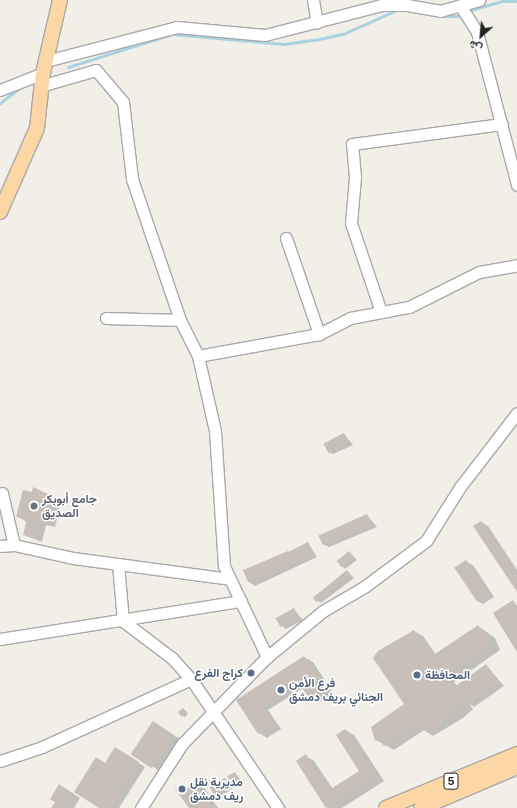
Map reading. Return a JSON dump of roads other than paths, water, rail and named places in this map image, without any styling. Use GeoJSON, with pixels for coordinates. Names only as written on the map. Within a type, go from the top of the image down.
{"type":"FeatureCollection","features":[{"type":"Feature","properties":{"kind":"main road"},"geometry":{"type":"LineString","coordinates":[[0,212],[28,153],[60,0]]}},
{"type":"Feature","properties":{"kind":"main road","name":"5"},"geometry":{"type":"LineString","coordinates":[[386,808],[517,754]]}},
{"type":"Feature","properties":{"kind":"main road","name":"5"},"geometry":{"type":"LineString","coordinates":[[421,808],[517,767]]}},
{"type":"Feature","properties":{"kind":"street"},"geometry":{"type":"LineString","coordinates":[[313,0],[317,23]]}},
{"type":"Feature","properties":{"kind":"street"},"geometry":{"type":"LineString","coordinates":[[0,90],[177,26],[265,35],[392,4],[440,11],[461,7],[479,0]]}},
{"type":"Feature","properties":{"kind":"street"},"geometry":{"type":"LineString","coordinates":[[461,7],[477,32],[517,185]]}},
{"type":"Feature","properties":{"kind":"street"},"geometry":{"type":"LineString","coordinates":[[45,73],[91,69],[102,73],[118,93],[127,113],[126,139],[132,178],[180,320],[198,356],[215,431],[224,566],[268,657]]}},
{"type":"Feature","properties":{"kind":"street"},"geometry":{"type":"LineString","coordinates":[[381,312],[351,223],[356,177],[352,144],[502,124]]}},
{"type":"Feature","properties":{"kind":"street"},"geometry":{"type":"LineString","coordinates":[[286,238],[319,334]]}},
{"type":"Feature","properties":{"kind":"street"},"geometry":{"type":"LineString","coordinates":[[198,356],[319,334],[350,318],[409,306],[478,272],[517,266]]}},
{"type":"Feature","properties":{"kind":"street"},"geometry":{"type":"LineString","coordinates":[[106,318],[180,320]]}},
{"type":"Feature","properties":{"kind":"street"},"geometry":{"type":"LineString","coordinates":[[141,808],[182,744],[213,709],[268,657],[323,611],[364,588],[420,546],[517,413]]}},
{"type":"Feature","properties":{"kind":"street"},"geometry":{"type":"LineString","coordinates":[[2,493],[14,544]]}},
{"type":"Feature","properties":{"kind":"street"},"geometry":{"type":"LineString","coordinates":[[0,546],[14,544],[118,564],[230,579]]}},
{"type":"Feature","properties":{"kind":"street"},"geometry":{"type":"LineString","coordinates":[[118,564],[123,621],[172,658],[191,679],[213,709],[278,808]]}},
{"type":"Feature","properties":{"kind":"street"},"geometry":{"type":"LineString","coordinates":[[0,639],[123,621],[241,601]]}},
{"type":"Feature","properties":{"kind":"street"},"geometry":{"type":"LineString","coordinates":[[0,761],[42,747],[191,679]]}},
{"type":"Feature","properties":{"kind":"waterway"},"geometry":{"type":"LineString","coordinates":[[471,10],[502,1],[517,1]]}},
{"type":"Feature","properties":{"kind":"waterway"},"geometry":{"type":"LineString","coordinates":[[68,67],[172,34],[284,44],[314,40],[343,34],[399,9]]}},
{"type":"Feature","properties":{"kind":"waterway"},"geometry":{"type":"LineString","coordinates":[[438,16],[458,16]]}},
{"type":"Feature","properties":{"kind":"waterway"},"geometry":{"type":"LineString","coordinates":[[0,103],[22,86]]}},
{"type":"Feature","properties":{"kind":"place","name":"جامع أبوبكر الصديق"},"geometry":{"type":"Point","coordinates":[34,506]}},
{"type":"Feature","properties":{"kind":"place","name":"كراج الفرع"},"geometry":{"type":"Point","coordinates":[251,673]}},
{"type":"Feature","properties":{"kind":"place","name":"المحافظة"},"geometry":{"type":"Point","coordinates":[417,675]}},
{"type":"Feature","properties":{"kind":"place","name":"فرع الأمن الجنائي بريف دمشق"},"geometry":{"type":"Point","coordinates":[281,690]}},
{"type":"Feature","properties":{"kind":"place","name":"مديرية نقل ريف دمشق"},"geometry":{"type":"Point","coordinates":[182,789]}}]}
